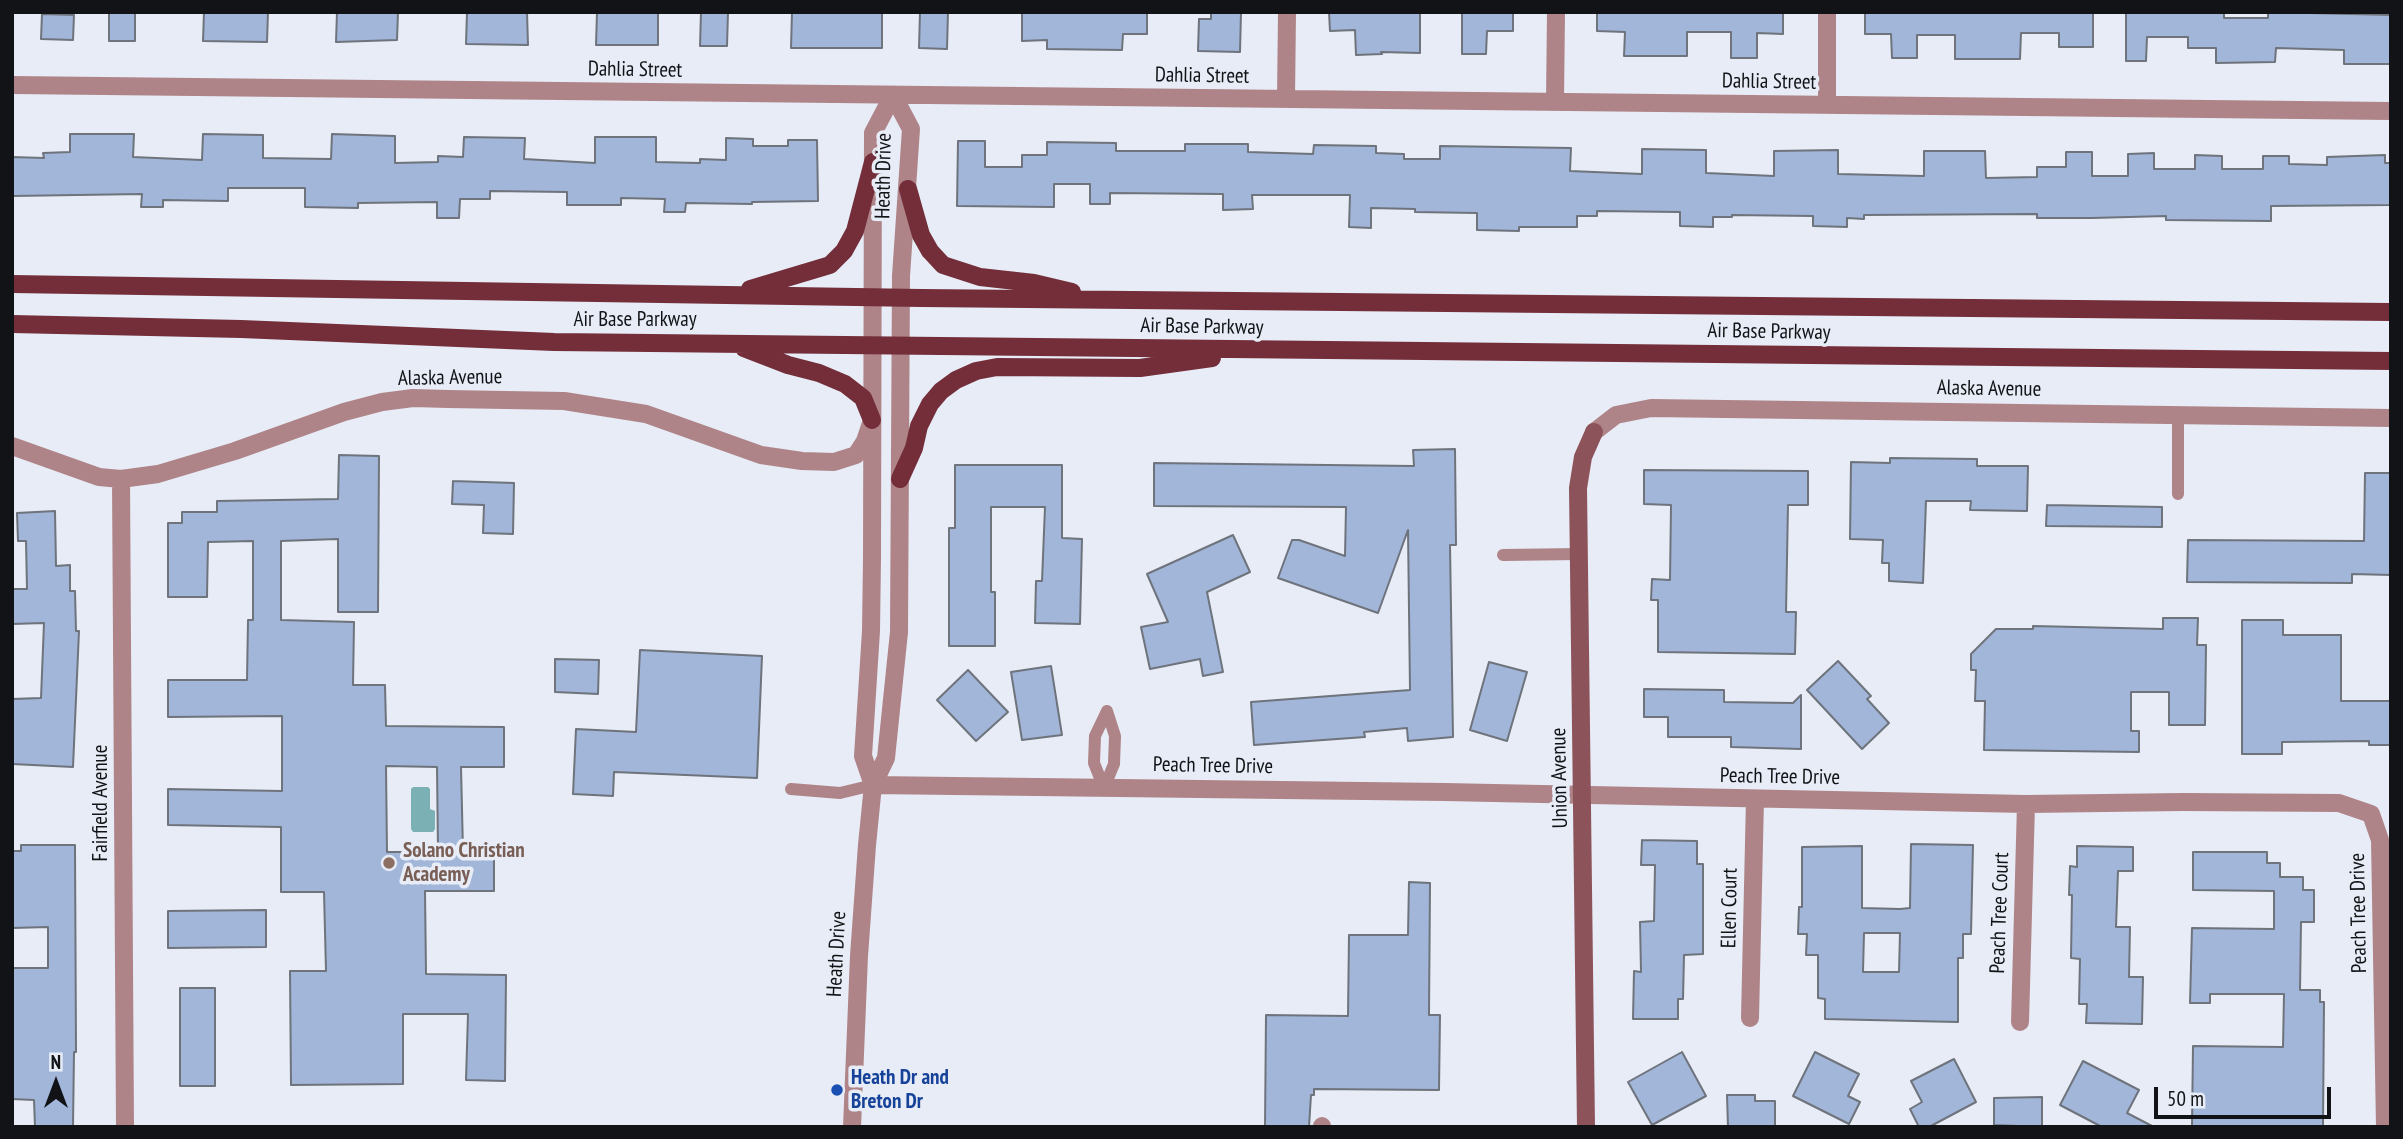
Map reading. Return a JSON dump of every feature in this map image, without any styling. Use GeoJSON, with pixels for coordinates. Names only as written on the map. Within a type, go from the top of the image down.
{"type":"FeatureCollection","features":[{"type":"Feature","properties":{"kind":"main road"},"geometry":{"type":"LineString","coordinates":[[733,294],[830,265],[844,251],[855,231],[873,162]]}},
{"type":"Feature","properties":{"kind":"main road"},"geometry":{"type":"LineString","coordinates":[[908,189],[921,235],[930,251],[943,265],[980,277],[1034,283],[1107,299]]}},
{"type":"Feature","properties":{"kind":"main road","name":"Air Base Parkway"},"geometry":{"type":"LineString","coordinates":[[12,284],[901,298],[2391,312]]}},
{"type":"Feature","properties":{"kind":"main road","name":"Air Base Parkway"},"geometry":{"type":"LineString","coordinates":[[12,324],[242,329],[554,342],[2391,361]]}},
{"type":"Feature","properties":{"kind":"main road"},"geometry":{"type":"LineString","coordinates":[[731,344],[845,384],[863,398],[872,420]]}},
{"type":"Feature","properties":{"kind":"main road"},"geometry":{"type":"LineString","coordinates":[[900,479],[930,404],[956,380],[976,371],[997,367],[1140,368],[1267,350]]}},
{"type":"Feature","properties":{"kind":"street"},"geometry":{"type":"LineString","coordinates":[[1286,99],[1287,12]]}},
{"type":"Feature","properties":{"kind":"street"},"geometry":{"type":"LineString","coordinates":[[1555,102],[1556,12]]}},
{"type":"Feature","properties":{"kind":"street"},"geometry":{"type":"LineString","coordinates":[[1827,12],[1827,105]]}},
{"type":"Feature","properties":{"kind":"street","name":"Dahlia Street"},"geometry":{"type":"LineString","coordinates":[[12,85],[2391,111]]}},
{"type":"Feature","properties":{"kind":"street","name":"Heath Drive"},"geometry":{"type":"LineString","coordinates":[[873,785],[863,756],[871,631],[873,133],[893,95]]}},
{"type":"Feature","properties":{"kind":"street","name":"Heath Drive"},"geometry":{"type":"LineString","coordinates":[[852,1127],[859,956],[873,785],[886,758],[897,664],[900,583],[901,298],[911,129],[893,95]]}},
{"type":"Feature","properties":{"kind":"street","name":"Alaska Avenue"},"geometry":{"type":"LineString","coordinates":[[12,446],[99,477],[121,479],[158,474],[235,452],[344,412],[382,402],[413,398],[564,401],[646,414],[761,455],[834,462],[856,455],[865,441],[872,420]]}},
{"type":"Feature","properties":{"kind":"street","name":"Alaska Avenue"},"geometry":{"type":"LineString","coordinates":[[1594,432],[1616,415],[1651,408],[2391,418]]}},
{"type":"Feature","properties":{"kind":"street","name":"Union Avenue"},"geometry":{"type":"LineString","coordinates":[[1586,1127],[1578,488],[1583,457],[1594,432]]}},
{"type":"Feature","properties":{"kind":"street","name":"Fairfield Avenue"},"geometry":{"type":"LineString","coordinates":[[121,479],[125,1127]]}},
{"type":"Feature","properties":{"kind":"street","name":"Peach Tree Drive"},"geometry":{"type":"LineString","coordinates":[[873,785],[2026,804],[2339,803],[2371,814],[2380,840],[2385,1127]]}},
{"type":"Feature","properties":{"kind":"street","name":"Ellen Court"},"geometry":{"type":"LineString","coordinates":[[1750,1018],[1755,799]]}},
{"type":"Feature","properties":{"kind":"street","name":"Peach Tree Court"},"geometry":{"type":"LineString","coordinates":[[2020,1023],[2026,804]]}},
{"type":"Feature","properties":{"kind":"lane"},"geometry":{"type":"LineString","coordinates":[[2178,414],[2178,494]]}},
{"type":"Feature","properties":{"kind":"lane"},"geometry":{"type":"LineString","coordinates":[[1503,555],[1579,554]]}},
{"type":"Feature","properties":{"kind":"lane"},"geometry":{"type":"LineString","coordinates":[[1107,711],[1115,736],[1114,764],[1104,788],[1094,764],[1095,736],[1107,711]]}},
{"type":"Feature","properties":{"kind":"lane"},"geometry":{"type":"LineString","coordinates":[[791,789],[840,793],[873,785]]}},
{"type":"Feature","properties":{"kind":"water"},"geometry":{"type":"Polygon","coordinates":[[[413,787],[430,789],[430,809],[435,811],[433,832],[413,832],[411,829],[413,787]]]}},
{"type":"Feature","properties":{"kind":"building"},"geometry":{"type":"Polygon","coordinates":[[[109,12],[135,12],[135,41],[109,41],[109,12]]]}},
{"type":"Feature","properties":{"kind":"building"},"geometry":{"type":"Polygon","coordinates":[[[204,12],[268,12],[267,42],[203,41],[204,12]]]}},
{"type":"Feature","properties":{"kind":"building"},"geometry":{"type":"Polygon","coordinates":[[[337,12],[398,12],[397,40],[336,42],[337,12]]]}},
{"type":"Feature","properties":{"kind":"building"},"geometry":{"type":"Polygon","coordinates":[[[467,12],[527,12],[528,45],[466,44],[467,12]]]}},
{"type":"Feature","properties":{"kind":"building"},"geometry":{"type":"Polygon","coordinates":[[[597,12],[658,12],[658,45],[596,45],[597,12]]]}},
{"type":"Feature","properties":{"kind":"building"},"geometry":{"type":"Polygon","coordinates":[[[701,12],[728,12],[727,46],[700,46],[701,12]]]}},
{"type":"Feature","properties":{"kind":"building"},"geometry":{"type":"Polygon","coordinates":[[[792,12],[882,12],[882,48],[791,48],[792,12]]]}},
{"type":"Feature","properties":{"kind":"building"},"geometry":{"type":"Polygon","coordinates":[[[920,12],[948,12],[947,49],[919,48],[920,12]]]}},
{"type":"Feature","properties":{"kind":"building"},"geometry":{"type":"Polygon","coordinates":[[[1022,12],[1147,12],[1147,34],[1123,34],[1122,50],[1047,49],[1047,40],[1022,41],[1022,12]]]}},
{"type":"Feature","properties":{"kind":"building"},"geometry":{"type":"Polygon","coordinates":[[[1211,12],[1241,12],[1240,52],[1198,51],[1199,19],[1211,19],[1211,12]]]}},
{"type":"Feature","properties":{"kind":"building"},"geometry":{"type":"Polygon","coordinates":[[[1329,12],[1420,12],[1420,53],[1381,52],[1382,54],[1356,55],[1355,30],[1330,31],[1329,12]]]}},
{"type":"Feature","properties":{"kind":"building"},"geometry":{"type":"Polygon","coordinates":[[[1462,12],[1513,12],[1513,31],[1487,31],[1486,54],[1462,54],[1462,12]]]}},
{"type":"Feature","properties":{"kind":"building"},"geometry":{"type":"Polygon","coordinates":[[[1597,12],[1783,12],[1783,34],[1757,33],[1757,58],[1731,58],[1731,32],[1687,32],[1687,56],[1624,56],[1625,32],[1597,31],[1597,12]]]}},
{"type":"Feature","properties":{"kind":"building"},"geometry":{"type":"Polygon","coordinates":[[[1865,12],[2093,12],[2093,47],[2059,47],[2059,33],[2021,33],[2020,59],[1955,59],[1955,35],[1917,35],[1917,58],[1892,58],[1891,34],[1865,34],[1865,12]]]}},
{"type":"Feature","properties":{"kind":"building"},"geometry":{"type":"Polygon","coordinates":[[[2126,12],[2224,12],[2224,18],[2268,18],[2268,12],[2391,15],[2391,64],[2344,64],[2344,50],[2276,48],[2275,62],[2216,63],[2216,48],[2188,48],[2188,37],[2147,37],[2146,61],[2126,61],[2126,12]]]}},
{"type":"Feature","properties":{"kind":"building"},"geometry":{"type":"Polygon","coordinates":[[[42,14],[74,15],[73,40],[41,39],[42,14]]]}},
{"type":"Feature","properties":{"kind":"building"},"geometry":{"type":"Polygon","coordinates":[[[70,134],[134,134],[133,157],[202,160],[203,134],[263,135],[263,158],[331,159],[332,134],[395,136],[395,163],[438,162],[438,156],[463,157],[464,137],[525,138],[524,159],[595,163],[595,137],[656,137],[656,162],[700,163],[700,159],[726,160],[726,138],[753,139],[753,146],[788,146],[788,140],[817,140],[818,201],[686,203],[685,212],[664,212],[665,199],[621,198],[621,205],[567,205],[567,192],[490,191],[490,199],[460,199],[459,218],[437,218],[437,202],[358,203],[358,208],[305,207],[305,188],[228,188],[228,201],[163,200],[163,207],[141,207],[142,194],[12,196],[12,157],[44,158],[43,153],[70,152],[70,134]]]}},
{"type":"Feature","properties":{"kind":"building"},"geometry":{"type":"Polygon","coordinates":[[[958,141],[985,141],[985,167],[1022,167],[1022,155],[1047,155],[1047,142],[1116,143],[1116,151],[1185,151],[1185,144],[1248,144],[1248,152],[1313,154],[1314,145],[1376,146],[1376,153],[1404,154],[1404,159],[1440,159],[1440,146],[1571,148],[1570,171],[1642,174],[1642,149],[1706,150],[1706,173],[1774,176],[1774,151],[1838,150],[1838,174],[1924,176],[1924,151],[1985,151],[1986,178],[2037,177],[2037,167],[2066,167],[2066,152],[2092,152],[2092,176],[2128,176],[2128,154],[2154,153],[2154,169],[2195,169],[2195,155],[2222,156],[2222,169],[2263,169],[2263,156],[2289,156],[2289,164],[2327,165],[2327,157],[2385,155],[2385,163],[2391,163],[2391,205],[2271,206],[2271,221],[2166,220],[2166,216],[2037,218],[2037,214],[1864,215],[1864,219],[1847,218],[1847,227],[1813,226],[1813,216],[1732,215],[1713,217],[1713,227],[1680,226],[1680,212],[1597,211],[1597,216],[1577,216],[1577,227],[1519,227],[1519,231],[1477,230],[1477,213],[1371,208],[1371,228],[1349,227],[1350,195],[1252,195],[1253,209],[1223,210],[1223,194],[1110,193],[1110,204],[1090,204],[1090,184],[1054,184],[1054,207],[957,206],[958,141]]]}},
{"type":"Feature","properties":{"kind":"building"},"geometry":{"type":"Polygon","coordinates":[[[1455,449],[1456,545],[1450,545],[1453,737],[1408,741],[1407,728],[1364,732],[1365,737],[1254,745],[1251,702],[1410,690],[1408,530],[1378,613],[1278,578],[1292,540],[1345,556],[1346,507],[1154,506],[1154,463],[1414,466],[1413,450],[1455,449]]]}},
{"type":"Feature","properties":{"kind":"building"},"geometry":{"type":"Polygon","coordinates":[[[339,455],[379,456],[378,612],[338,612],[338,539],[281,541],[281,620],[354,622],[353,685],[385,685],[386,726],[504,727],[504,767],[461,767],[463,851],[494,851],[494,891],[425,891],[426,974],[506,975],[505,1081],[466,1080],[468,1014],[403,1014],[403,1084],[291,1085],[290,971],[326,971],[324,892],[281,892],[281,827],[168,825],[168,789],[282,791],[282,716],[168,717],[168,680],[247,680],[248,620],[253,620],[253,541],[208,542],[207,597],[168,597],[168,523],[182,523],[182,512],[217,512],[217,501],[338,499],[339,455]],[[386,766],[387,852],[438,852],[437,767],[386,766]]]}},
{"type":"Feature","properties":{"kind":"building"},"geometry":{"type":"Polygon","coordinates":[[[1890,458],[1977,459],[1977,466],[2028,466],[2027,511],[1970,510],[1971,501],[1926,501],[1923,583],[1889,581],[1889,563],[1882,563],[1883,540],[1850,539],[1851,462],[1890,463],[1890,458]]]}},
{"type":"Feature","properties":{"kind":"building"},"geometry":{"type":"Polygon","coordinates":[[[955,465],[1062,465],[1062,538],[1082,539],[1080,624],[1035,623],[1036,581],[1042,581],[1045,507],[991,507],[991,592],[995,592],[995,646],[949,646],[949,528],[955,528],[955,465]]]}},
{"type":"Feature","properties":{"kind":"building"},"geometry":{"type":"Polygon","coordinates":[[[1644,470],[1808,471],[1808,505],[1788,505],[1786,612],[1796,612],[1795,654],[1658,652],[1658,600],[1651,600],[1652,579],[1670,580],[1671,505],[1644,504],[1644,470]]]}},
{"type":"Feature","properties":{"kind":"building"},"geometry":{"type":"Polygon","coordinates":[[[2365,473],[2391,473],[2391,575],[2352,574],[2352,583],[2187,582],[2188,540],[2364,541],[2365,473]]]}},
{"type":"Feature","properties":{"kind":"building"},"geometry":{"type":"Polygon","coordinates":[[[453,481],[514,483],[513,534],[483,533],[484,505],[452,504],[453,481]]]}},
{"type":"Feature","properties":{"kind":"building"},"geometry":{"type":"Polygon","coordinates":[[[2047,505],[2162,507],[2162,527],[2046,526],[2047,505]]]}},
{"type":"Feature","properties":{"kind":"building"},"geometry":{"type":"Polygon","coordinates":[[[55,511],[56,566],[70,565],[70,591],[75,591],[76,631],[79,631],[73,767],[12,764],[12,699],[41,698],[44,623],[12,624],[12,589],[27,589],[26,541],[18,541],[17,513],[55,511]]]}},
{"type":"Feature","properties":{"kind":"building"},"geometry":{"type":"Polygon","coordinates":[[[1233,535],[1250,572],[1207,592],[1223,672],[1203,676],[1200,659],[1150,669],[1141,627],[1168,622],[1147,574],[1233,535]]]}},
{"type":"Feature","properties":{"kind":"building"},"geometry":{"type":"Polygon","coordinates":[[[2163,618],[2198,618],[2197,645],[2206,645],[2205,725],[2169,725],[2169,692],[2131,692],[2131,731],[2139,731],[2139,752],[1984,750],[1985,701],[1975,701],[1976,670],[1971,670],[1971,654],[1996,629],[2033,629],[2033,626],[2163,629],[2163,618]]]}},
{"type":"Feature","properties":{"kind":"building"},"geometry":{"type":"Polygon","coordinates":[[[2242,620],[2283,620],[2283,635],[2341,635],[2341,701],[2391,701],[2391,745],[2369,745],[2369,741],[2282,742],[2282,754],[2242,754],[2242,620]]]}},
{"type":"Feature","properties":{"kind":"building"},"geometry":{"type":"Polygon","coordinates":[[[640,650],[762,656],[757,778],[614,772],[613,796],[573,794],[576,729],[636,732],[640,650]]]}},
{"type":"Feature","properties":{"kind":"building"},"geometry":{"type":"Polygon","coordinates":[[[555,659],[599,660],[598,694],[555,692],[555,659]]]}},
{"type":"Feature","properties":{"kind":"building"},"geometry":{"type":"Polygon","coordinates":[[[1838,661],[1871,696],[1867,699],[1889,723],[1862,749],[1807,690],[1838,661]]]}},
{"type":"Feature","properties":{"kind":"building"},"geometry":{"type":"Polygon","coordinates":[[[1489,662],[1527,672],[1507,741],[1470,730],[1489,662]]]}},
{"type":"Feature","properties":{"kind":"building"},"geometry":{"type":"Polygon","coordinates":[[[1051,666],[1062,735],[1022,740],[1011,672],[1051,666]]]}},
{"type":"Feature","properties":{"kind":"building"},"geometry":{"type":"Polygon","coordinates":[[[968,670],[1008,712],[976,741],[937,700],[968,670]]]}},
{"type":"Feature","properties":{"kind":"building"},"geometry":{"type":"Polygon","coordinates":[[[1644,689],[1724,690],[1724,702],[1793,703],[1801,695],[1801,749],[1731,747],[1731,737],[1668,737],[1668,717],[1644,717],[1644,689]]]}},
{"type":"Feature","properties":{"kind":"building"},"geometry":{"type":"Polygon","coordinates":[[[1642,840],[1697,841],[1697,864],[1703,864],[1703,954],[1684,955],[1683,999],[1678,999],[1678,1019],[1633,1019],[1634,971],[1641,972],[1640,922],[1654,921],[1655,865],[1641,865],[1642,840]]]}},
{"type":"Feature","properties":{"kind":"building"},"geometry":{"type":"Polygon","coordinates":[[[1911,844],[1973,845],[1971,934],[1963,934],[1963,958],[1958,958],[1958,1022],[1825,1019],[1825,999],[1818,998],[1818,955],[1806,955],[1807,934],[1798,934],[1799,907],[1802,907],[1802,847],[1862,846],[1862,908],[1910,908],[1911,844]],[[1864,933],[1863,972],[1899,972],[1900,933],[1864,933]]]}},
{"type":"Feature","properties":{"kind":"building"},"geometry":{"type":"Polygon","coordinates":[[[21,845],[75,845],[76,1052],[73,1127],[35,1127],[34,1100],[12,1099],[12,968],[48,968],[48,927],[12,928],[12,851],[21,851],[21,845]]]}},
{"type":"Feature","properties":{"kind":"building"},"geometry":{"type":"Polygon","coordinates":[[[2077,846],[2133,847],[2133,871],[2118,871],[2116,927],[2130,927],[2129,977],[2143,977],[2142,1024],[2086,1023],[2087,1004],[2079,1004],[2080,959],[2071,958],[2072,895],[2069,895],[2070,866],[2077,867],[2077,846]]]}},
{"type":"Feature","properties":{"kind":"building"},"geometry":{"type":"Polygon","coordinates":[[[2193,852],[2267,852],[2267,863],[2280,863],[2280,877],[2303,877],[2303,890],[2314,890],[2314,922],[2301,922],[2300,990],[2320,990],[2320,1002],[2324,1002],[2323,1127],[2192,1126],[2193,1046],[2283,1047],[2284,994],[2210,994],[2210,1003],[2190,1003],[2192,928],[2274,929],[2274,891],[2193,890],[2193,852]]]}},
{"type":"Feature","properties":{"kind":"building"},"geometry":{"type":"Polygon","coordinates":[[[1409,882],[1430,883],[1429,1015],[1440,1015],[1439,1090],[1314,1089],[1314,1095],[1311,1095],[1309,1127],[1265,1127],[1266,1015],[1348,1016],[1349,935],[1408,935],[1409,882]]]}},
{"type":"Feature","properties":{"kind":"building"},"geometry":{"type":"Polygon","coordinates":[[[266,910],[266,947],[168,948],[168,911],[266,910]]]}},
{"type":"Feature","properties":{"kind":"building"},"geometry":{"type":"Polygon","coordinates":[[[180,988],[215,988],[215,1086],[180,1086],[180,988]]]}},
{"type":"Feature","properties":{"kind":"building"},"geometry":{"type":"Polygon","coordinates":[[[1682,1052],[1706,1096],[1652,1125],[1628,1082],[1682,1052]]]}},
{"type":"Feature","properties":{"kind":"building"},"geometry":{"type":"Polygon","coordinates":[[[1815,1052],[1859,1074],[1848,1096],[1860,1102],[1849,1124],[1793,1096],[1815,1052]]]}},
{"type":"Feature","properties":{"kind":"building"},"geometry":{"type":"Polygon","coordinates":[[[1954,1059],[1976,1102],[1929,1127],[1919,1127],[1910,1109],[1922,1102],[1911,1081],[1954,1059]]]}},
{"type":"Feature","properties":{"kind":"building"},"geometry":{"type":"Polygon","coordinates":[[[2083,1061],[2139,1090],[2127,1113],[2154,1127],[2102,1127],[2060,1105],[2083,1061]]]}},
{"type":"Feature","properties":{"kind":"building"},"geometry":{"type":"Polygon","coordinates":[[[1727,1095],[1755,1095],[1755,1101],[1775,1101],[1775,1127],[1728,1127],[1727,1095]]]}},
{"type":"Feature","properties":{"kind":"building"},"geometry":{"type":"Polygon","coordinates":[[[2042,1097],[2042,1127],[1994,1125],[1994,1098],[2042,1097]]]}},
{"type":"Feature","properties":{"kind":"place","name":"Solano Christian Academy"},"geometry":{"type":"Point","coordinates":[389,863]}},
{"type":"Feature","properties":{"kind":"place","name":"Heath Dr and Breton Dr"},"geometry":{"type":"Point","coordinates":[837,1090]}}]}
